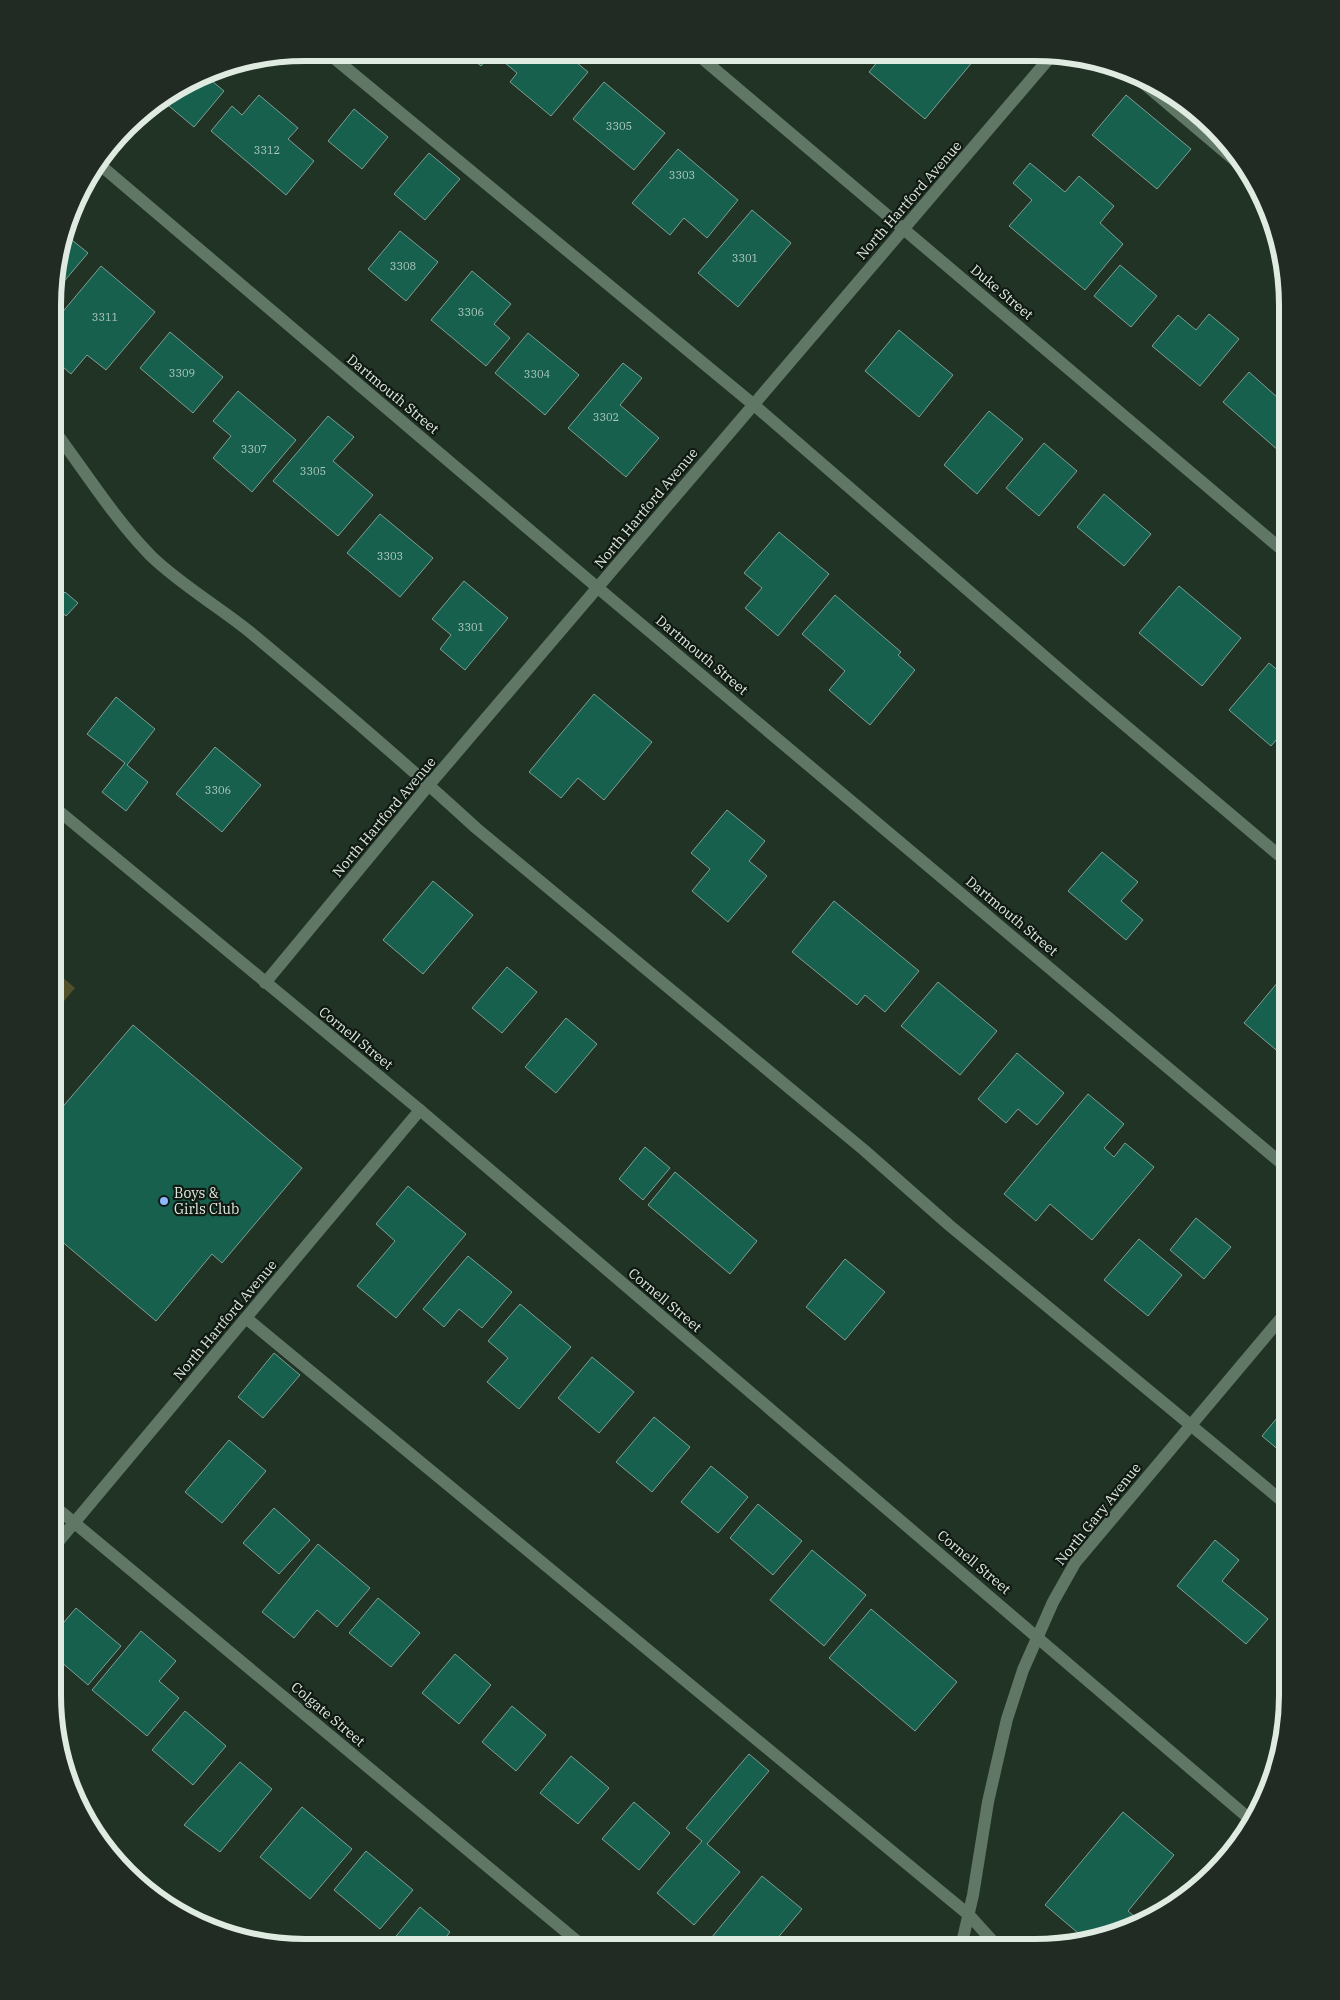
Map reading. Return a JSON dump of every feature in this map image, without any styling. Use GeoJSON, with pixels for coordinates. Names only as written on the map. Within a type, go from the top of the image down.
{"type":"FeatureCollection","features":[{"type":"Feature","properties":{"kind":"street"},"geometry":{"type":"LineString","coordinates":[[338,61],[754,405],[1081,688],[1279,855]]}},
{"type":"Feature","properties":{"kind":"street","name":"Duke Street"},"geometry":{"type":"LineString","coordinates":[[705,61],[1279,547]]}},
{"type":"Feature","properties":{"kind":"street","name":"North Hartford Avenue"},"geometry":{"type":"LineString","coordinates":[[264,983],[429,785],[1046,62]]}},
{"type":"Feature","properties":{"kind":"street"},"geometry":{"type":"LineString","coordinates":[[1152,91],[1223,151]]}},
{"type":"Feature","properties":{"kind":"street","name":"Dartmouth Street"},"geometry":{"type":"LineString","coordinates":[[103,168],[598,588],[1279,1161]]}},
{"type":"Feature","properties":{"kind":"street"},"geometry":{"type":"LineString","coordinates":[[61,440],[107,506],[151,555],[172,575],[223,610],[252,634],[429,785],[476,828],[864,1150],[949,1225],[1279,1498]]}},
{"type":"Feature","properties":{"kind":"street","name":"Cornell Street"},"geometry":{"type":"LineString","coordinates":[[61,813],[264,983],[420,1110],[1246,1816]]}},
{"type":"Feature","properties":{"kind":"street","name":"North Hartford Avenue"},"geometry":{"type":"LineString","coordinates":[[61,1538],[420,1110]]}},
{"type":"Feature","properties":{"kind":"street"},"geometry":{"type":"LineString","coordinates":[[246,1318],[969,1914],[991,1939]]}},
{"type":"Feature","properties":{"kind":"street","name":"North Gary Avenue"},"geometry":{"type":"LineString","coordinates":[[963,1939],[988,1802],[1007,1719],[1023,1670],[1053,1602],[1075,1563],[1279,1320]]}},
{"type":"Feature","properties":{"kind":"street","name":"Colgate Street"},"geometry":{"type":"LineString","coordinates":[[61,1511],[575,1939]]}},
{"type":"Feature","properties":{"kind":"shaded area"},"geometry":{"type":"Polygon","coordinates":[[[61,976],[75,988],[61,1005],[61,976]]]}},
{"type":"Feature","properties":{"kind":"building"},"geometry":{"type":"Polygon","coordinates":[[[475,61],[485,61],[481,66],[475,61]]]}},
{"type":"Feature","properties":{"kind":"building"},"geometry":{"type":"Polygon","coordinates":[[[503,61],[575,61],[588,72],[551,116],[510,82],[517,73],[503,61]]]}},
{"type":"Feature","properties":{"kind":"building"},"geometry":{"type":"Polygon","coordinates":[[[878,61],[973,61],[925,119],[869,72],[878,61]]]}},
{"type":"Feature","properties":{"kind":"building"},"geometry":{"type":"Polygon","coordinates":[[[211,80],[224,91],[194,127],[167,104],[197,86],[211,80]]]}},
{"type":"Feature","properties":{"kind":"building"},"geometry":{"type":"Polygon","coordinates":[[[604,82],[665,133],[634,170],[573,119],[604,82]]]}},
{"type":"Feature","properties":{"kind":"building"},"geometry":{"type":"Polygon","coordinates":[[[259,95],[298,128],[288,139],[314,161],[286,195],[211,131],[232,106],[242,115],[259,95]]]}},
{"type":"Feature","properties":{"kind":"building"},"geometry":{"type":"Polygon","coordinates":[[[1126,95],[1191,149],[1157,189],[1092,135],[1126,95]]]}},
{"type":"Feature","properties":{"kind":"building"},"geometry":{"type":"Polygon","coordinates":[[[354,109],[388,137],[362,169],[328,141],[354,109]]]}},
{"type":"Feature","properties":{"kind":"building"},"geometry":{"type":"Polygon","coordinates":[[[678,149],[738,200],[707,238],[684,218],[670,235],[632,203],[678,149]]]}},
{"type":"Feature","properties":{"kind":"building"},"geometry":{"type":"Polygon","coordinates":[[[429,153],[460,179],[425,220],[394,194],[429,153]]]}},
{"type":"Feature","properties":{"kind":"building"},"geometry":{"type":"Polygon","coordinates":[[[1030,163],[1065,192],[1079,176],[1114,206],[1100,223],[1123,244],[1085,290],[1009,226],[1032,200],[1013,183],[1030,163]]]}},
{"type":"Feature","properties":{"kind":"building"},"geometry":{"type":"Polygon","coordinates":[[[752,210],[791,243],[738,307],[698,273],[752,210]]]}},
{"type":"Feature","properties":{"kind":"building"},"geometry":{"type":"Polygon","coordinates":[[[400,231],[438,262],[406,301],[368,269],[400,231]]]}},
{"type":"Feature","properties":{"kind":"building"},"geometry":{"type":"Polygon","coordinates":[[[71,239],[88,253],[62,283],[71,239]]]}},
{"type":"Feature","properties":{"kind":"building"},"geometry":{"type":"Polygon","coordinates":[[[1120,265],[1157,296],[1131,327],[1094,296],[1120,265]]]}},
{"type":"Feature","properties":{"kind":"building"},"geometry":{"type":"Polygon","coordinates":[[[101,266],[155,312],[106,370],[87,355],[71,374],[61,365],[61,314],[101,266]]]}},
{"type":"Feature","properties":{"kind":"building"},"geometry":{"type":"Polygon","coordinates":[[[472,271],[511,304],[494,324],[510,338],[486,366],[431,320],[472,271]]]}},
{"type":"Feature","properties":{"kind":"building"},"geometry":{"type":"Polygon","coordinates":[[[1209,314],[1239,339],[1200,386],[1152,346],[1178,315],[1196,330],[1209,314]]]}},
{"type":"Feature","properties":{"kind":"building"},"geometry":{"type":"Polygon","coordinates":[[[899,330],[953,375],[919,417],[865,371],[899,330]]]}},
{"type":"Feature","properties":{"kind":"building"},"geometry":{"type":"Polygon","coordinates":[[[170,332],[223,377],[193,413],[140,368],[170,332]]]}},
{"type":"Feature","properties":{"kind":"building"},"geometry":{"type":"Polygon","coordinates":[[[528,333],[579,375],[545,415],[495,373],[528,333]]]}},
{"type":"Feature","properties":{"kind":"building"},"geometry":{"type":"Polygon","coordinates":[[[623,363],[642,378],[620,405],[659,438],[626,477],[568,428],[623,363]]]}},
{"type":"Feature","properties":{"kind":"building"},"geometry":{"type":"Polygon","coordinates":[[[1249,372],[1279,399],[1279,451],[1223,402],[1249,372]]]}},
{"type":"Feature","properties":{"kind":"building"},"geometry":{"type":"Polygon","coordinates":[[[238,391],[296,440],[252,492],[213,458],[231,436],[213,421],[238,391]]]}},
{"type":"Feature","properties":{"kind":"building"},"geometry":{"type":"Polygon","coordinates":[[[989,411],[1023,439],[977,494],[944,465],[989,411]]]}},
{"type":"Feature","properties":{"kind":"building"},"geometry":{"type":"Polygon","coordinates":[[[328,416],[354,437],[333,461],[373,495],[338,536],[273,481],[328,416]]]}},
{"type":"Feature","properties":{"kind":"building"},"geometry":{"type":"Polygon","coordinates":[[[1044,443],[1077,471],[1039,516],[1006,488],[1044,443]]]}},
{"type":"Feature","properties":{"kind":"building"},"geometry":{"type":"Polygon","coordinates":[[[1104,494],[1151,534],[1124,566],[1077,527],[1104,494]]]}},
{"type":"Feature","properties":{"kind":"building"},"geometry":{"type":"Polygon","coordinates":[[[380,514],[433,558],[400,597],[347,553],[380,514]]]}},
{"type":"Feature","properties":{"kind":"building"},"geometry":{"type":"Polygon","coordinates":[[[779,532],[829,574],[778,636],[745,608],[762,588],[744,573],[779,532]]]}},
{"type":"Feature","properties":{"kind":"building"},"geometry":{"type":"Polygon","coordinates":[[[464,581],[508,618],[465,670],[440,649],[451,635],[432,619],[464,581]]]}},
{"type":"Feature","properties":{"kind":"building"},"geometry":{"type":"Polygon","coordinates":[[[1179,586],[1241,638],[1202,686],[1139,633],[1179,586]]]}},
{"type":"Feature","properties":{"kind":"building"},"geometry":{"type":"Polygon","coordinates":[[[65,592],[78,603],[66,616],[61,611],[61,597],[65,592]]]}},
{"type":"Feature","properties":{"kind":"building"},"geometry":{"type":"Polygon","coordinates":[[[835,595],[901,652],[898,655],[915,670],[870,725],[829,690],[845,671],[802,634],[835,595]]]}},
{"type":"Feature","properties":{"kind":"building"},"geometry":{"type":"Polygon","coordinates":[[[1269,663],[1279,671],[1279,736],[1271,746],[1229,710],[1269,663]]]}},
{"type":"Feature","properties":{"kind":"building"},"geometry":{"type":"Polygon","coordinates":[[[594,694],[652,742],[604,800],[578,778],[561,798],[529,772],[594,694]]]}},
{"type":"Feature","properties":{"kind":"building"},"geometry":{"type":"Polygon","coordinates":[[[116,697],[155,729],[127,765],[148,782],[126,811],[102,792],[125,763],[87,734],[116,697]]]}},
{"type":"Feature","properties":{"kind":"building"},"geometry":{"type":"Polygon","coordinates":[[[215,747],[261,785],[222,832],[176,794],[215,747]]]}},
{"type":"Feature","properties":{"kind":"building"},"geometry":{"type":"Polygon","coordinates":[[[727,810],[765,841],[749,861],[767,876],[728,922],[692,891],[710,869],[691,853],[727,810]]]}},
{"type":"Feature","properties":{"kind":"building"},"geometry":{"type":"Polygon","coordinates":[[[1102,852],[1138,882],[1121,901],[1143,920],[1126,940],[1068,891],[1102,852]]]}},
{"type":"Feature","properties":{"kind":"building"},"geometry":{"type":"Polygon","coordinates":[[[433,881],[473,915],[423,974],[383,940],[433,881]]]}},
{"type":"Feature","properties":{"kind":"building"},"geometry":{"type":"Polygon","coordinates":[[[834,901],[919,971],[885,1012],[865,995],[857,1005],[792,952],[834,901]]]}},
{"type":"Feature","properties":{"kind":"building"},"geometry":{"type":"Polygon","coordinates":[[[507,967],[537,992],[502,1033],[472,1008],[507,967]]]}},
{"type":"Feature","properties":{"kind":"building"},"geometry":{"type":"Polygon","coordinates":[[[938,982],[997,1031],[960,1075],[901,1026],[938,982]]]}},
{"type":"Feature","properties":{"kind":"building"},"geometry":{"type":"Polygon","coordinates":[[[1278,982],[1279,1052],[1244,1023],[1278,982]]]}},
{"type":"Feature","properties":{"kind":"building"},"geometry":{"type":"Polygon","coordinates":[[[566,1018],[597,1044],[556,1093],[525,1067],[566,1018]]]}},
{"type":"Feature","properties":{"kind":"building","name":"Boys & Girls Club"},"geometry":{"type":"Polygon","coordinates":[[[133,1025],[302,1168],[222,1263],[212,1254],[156,1321],[61,1241],[61,1109],[133,1025]]]}},
{"type":"Feature","properties":{"kind":"building"},"geometry":{"type":"Polygon","coordinates":[[[1017,1053],[1064,1093],[1037,1125],[1018,1109],[1006,1123],[978,1099],[1017,1053]]]}},
{"type":"Feature","properties":{"kind":"building"},"geometry":{"type":"Polygon","coordinates":[[[1088,1094],[1124,1124],[1104,1148],[1114,1157],[1125,1143],[1154,1167],[1092,1240],[1050,1204],[1036,1221],[1004,1194],[1088,1094]]]}},
{"type":"Feature","properties":{"kind":"building"},"geometry":{"type":"Polygon","coordinates":[[[645,1147],[670,1168],[643,1200],[619,1179],[645,1147]]]}},
{"type":"Feature","properties":{"kind":"building"},"geometry":{"type":"Polygon","coordinates":[[[675,1172],[757,1241],[730,1274],[648,1205],[675,1172]]]}},
{"type":"Feature","properties":{"kind":"building"},"geometry":{"type":"Polygon","coordinates":[[[408,1186],[466,1234],[396,1318],[357,1286],[395,1241],[376,1224],[408,1186]]]}},
{"type":"Feature","properties":{"kind":"building"},"geometry":{"type":"Polygon","coordinates":[[[1196,1218],[1231,1247],[1204,1279],[1170,1250],[1196,1218]]]}},
{"type":"Feature","properties":{"kind":"building"},"geometry":{"type":"Polygon","coordinates":[[[1139,1239],[1182,1275],[1148,1316],[1104,1280],[1139,1239]]]}},
{"type":"Feature","properties":{"kind":"building"},"geometry":{"type":"Polygon","coordinates":[[[468,1256],[512,1292],[482,1328],[459,1309],[444,1327],[423,1309],[468,1256]]]}},
{"type":"Feature","properties":{"kind":"building"},"geometry":{"type":"Polygon","coordinates":[[[845,1259],[885,1292],[845,1340],[806,1307],[845,1259]]]}},
{"type":"Feature","properties":{"kind":"building"},"geometry":{"type":"Polygon","coordinates":[[[520,1304],[571,1347],[519,1409],[487,1382],[508,1358],[488,1341],[520,1304]]]}},
{"type":"Feature","properties":{"kind":"building"},"geometry":{"type":"Polygon","coordinates":[[[274,1353],[300,1375],[263,1418],[238,1397],[274,1353]]]}},
{"type":"Feature","properties":{"kind":"building"},"geometry":{"type":"Polygon","coordinates":[[[592,1357],[634,1392],[599,1433],[558,1398],[592,1357]]]}},
{"type":"Feature","properties":{"kind":"building"},"geometry":{"type":"Polygon","coordinates":[[[1279,1416],[1279,1450],[1262,1436],[1279,1416]]]}},
{"type":"Feature","properties":{"kind":"building"},"geometry":{"type":"Polygon","coordinates":[[[654,1417],[690,1447],[652,1492],[616,1462],[654,1417]]]}},
{"type":"Feature","properties":{"kind":"building"},"geometry":{"type":"Polygon","coordinates":[[[229,1440],[266,1471],[222,1523],[185,1492],[229,1440]]]}},
{"type":"Feature","properties":{"kind":"building"},"geometry":{"type":"Polygon","coordinates":[[[711,1466],[748,1497],[718,1533],[681,1502],[711,1466]]]}},
{"type":"Feature","properties":{"kind":"building"},"geometry":{"type":"Polygon","coordinates":[[[758,1504],[802,1541],[773,1575],[730,1538],[758,1504]]]}},
{"type":"Feature","properties":{"kind":"building"},"geometry":{"type":"Polygon","coordinates":[[[274,1508],[310,1540],[279,1574],[243,1543],[274,1508]]]}},
{"type":"Feature","properties":{"kind":"building"},"geometry":{"type":"Polygon","coordinates":[[[1215,1540],[1239,1560],[1222,1581],[1268,1619],[1246,1644],[1177,1586],[1215,1540]]]}},
{"type":"Feature","properties":{"kind":"building"},"geometry":{"type":"Polygon","coordinates":[[[318,1544],[370,1588],[337,1627],[317,1610],[294,1638],[262,1612],[318,1544]]]}},
{"type":"Feature","properties":{"kind":"building"},"geometry":{"type":"Polygon","coordinates":[[[812,1550],[866,1595],[824,1646],[770,1600],[812,1550]]]}},
{"type":"Feature","properties":{"kind":"building"},"geometry":{"type":"Polygon","coordinates":[[[378,1598],[420,1633],[391,1667],[349,1633],[378,1598]]]}},
{"type":"Feature","properties":{"kind":"building"},"geometry":{"type":"Polygon","coordinates":[[[76,1608],[121,1646],[88,1685],[61,1662],[61,1626],[76,1608]]]}},
{"type":"Feature","properties":{"kind":"building"},"geometry":{"type":"Polygon","coordinates":[[[871,1609],[957,1682],[915,1731],[829,1658],[871,1609]]]}},
{"type":"Feature","properties":{"kind":"building"},"geometry":{"type":"Polygon","coordinates":[[[141,1631],[176,1661],[159,1681],[179,1698],[147,1736],[92,1690],[141,1631]]]}},
{"type":"Feature","properties":{"kind":"building"},"geometry":{"type":"Polygon","coordinates":[[[455,1654],[491,1685],[459,1724],[422,1693],[455,1654]]]}},
{"type":"Feature","properties":{"kind":"building"},"geometry":{"type":"Polygon","coordinates":[[[512,1706],[546,1735],[516,1771],[482,1742],[512,1706]]]}},
{"type":"Feature","properties":{"kind":"building"},"geometry":{"type":"Polygon","coordinates":[[[185,1711],[226,1746],[193,1785],[152,1750],[185,1711]]]}},
{"type":"Feature","properties":{"kind":"building"},"geometry":{"type":"Polygon","coordinates":[[[749,1754],[769,1771],[707,1844],[740,1872],[694,1925],[657,1893],[702,1841],[686,1828],[749,1754]]]}},
{"type":"Feature","properties":{"kind":"building"},"geometry":{"type":"Polygon","coordinates":[[[571,1756],[609,1788],[578,1824],[540,1793],[571,1756]]]}},
{"type":"Feature","properties":{"kind":"building"},"geometry":{"type":"Polygon","coordinates":[[[240,1762],[272,1789],[220,1852],[184,1825],[240,1762]]]}},
{"type":"Feature","properties":{"kind":"building"},"geometry":{"type":"Polygon","coordinates":[[[634,1802],[670,1833],[639,1870],[602,1839],[634,1802]]]}},
{"type":"Feature","properties":{"kind":"building"},"geometry":{"type":"Polygon","coordinates":[[[302,1807],[352,1849],[310,1899],[260,1857],[302,1807]]]}},
{"type":"Feature","properties":{"kind":"building"},"geometry":{"type":"Polygon","coordinates":[[[1123,1812],[1174,1855],[1128,1911],[1135,1917],[1114,1926],[1080,1935],[1045,1905],[1123,1812]]]}},
{"type":"Feature","properties":{"kind":"building"},"geometry":{"type":"Polygon","coordinates":[[[366,1851],[413,1890],[380,1929],[334,1890],[366,1851]]]}},
{"type":"Feature","properties":{"kind":"building"},"geometry":{"type":"Polygon","coordinates":[[[762,1876],[802,1909],[777,1939],[714,1939],[712,1937],[762,1876]]]}},
{"type":"Feature","properties":{"kind":"building"},"geometry":{"type":"Polygon","coordinates":[[[420,1907],[450,1932],[444,1939],[394,1939],[420,1907]]]}},
{"type":"Feature","properties":{"kind":"place","name":"Boys & Girls Club"},"geometry":{"type":"Point","coordinates":[164,1201]}}]}
